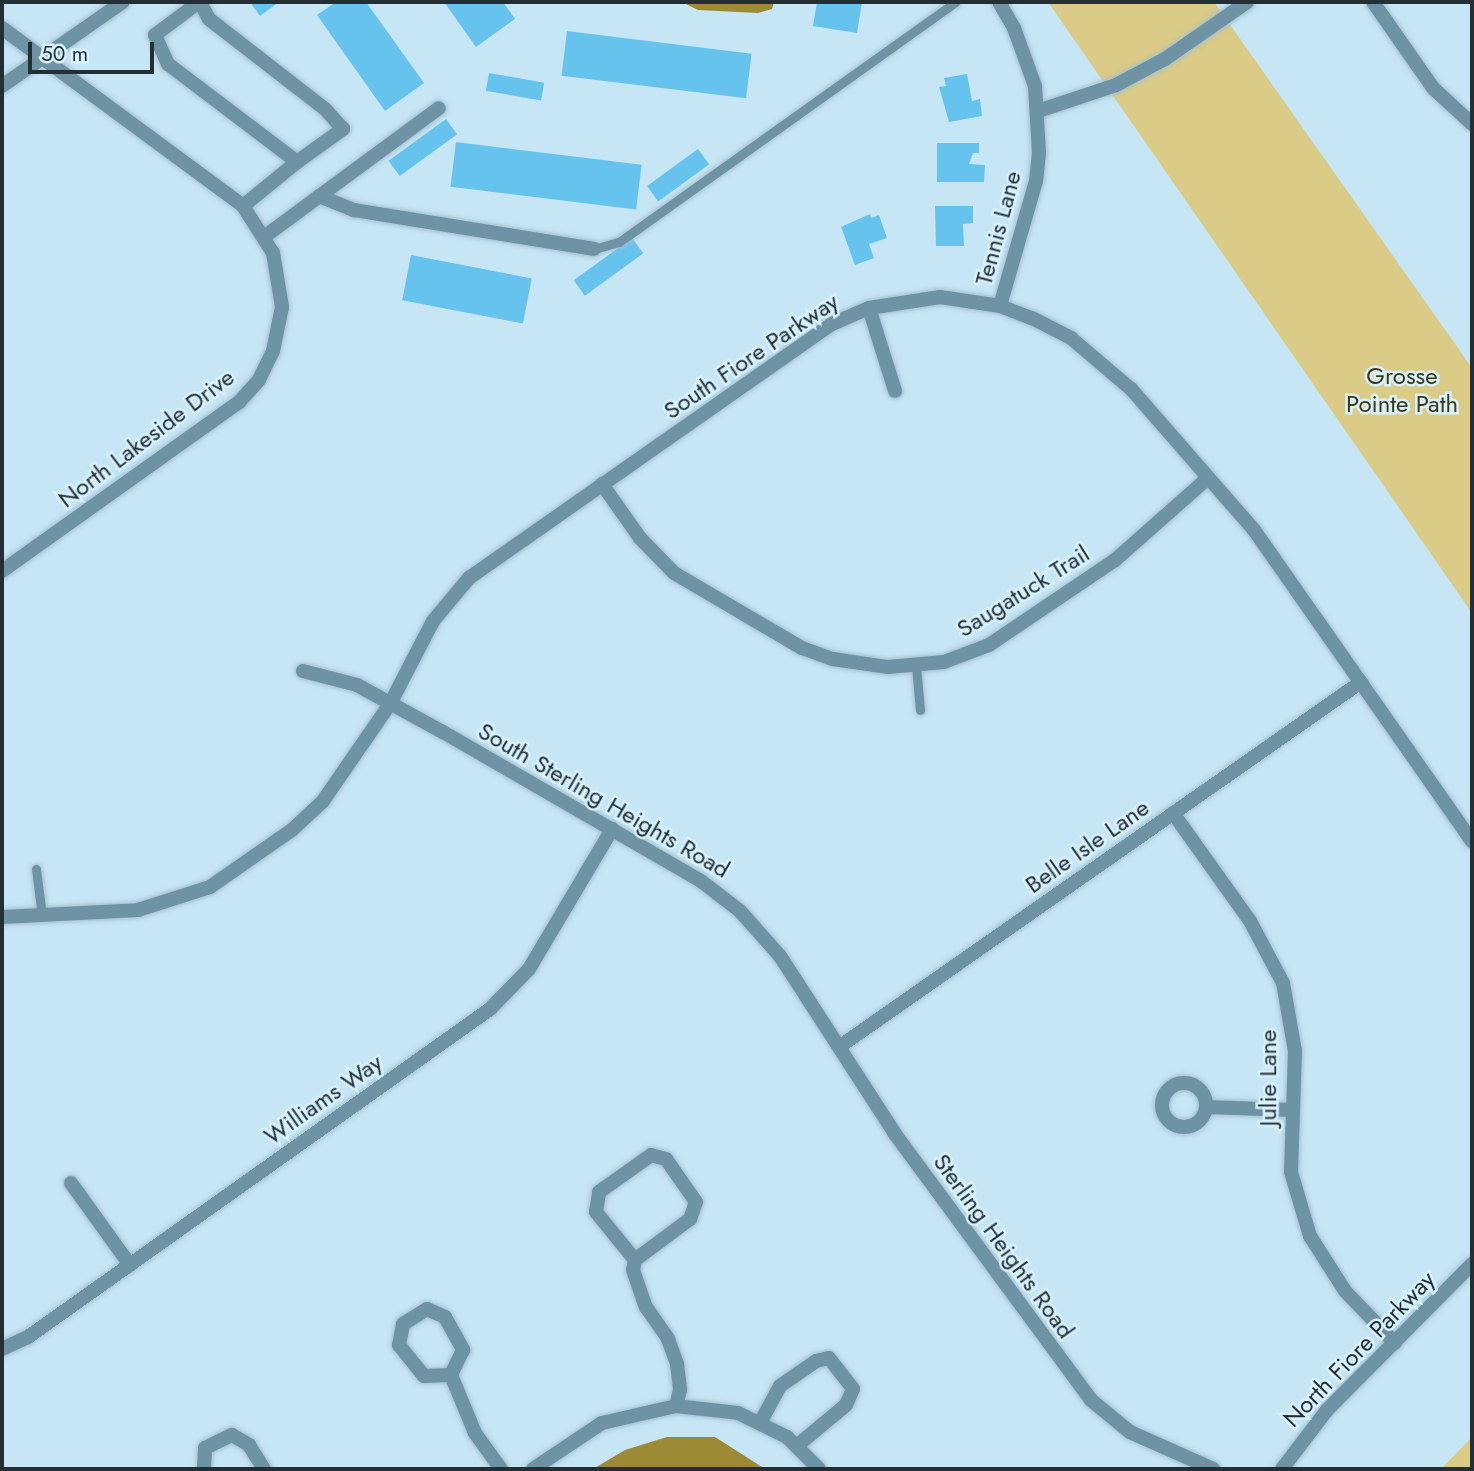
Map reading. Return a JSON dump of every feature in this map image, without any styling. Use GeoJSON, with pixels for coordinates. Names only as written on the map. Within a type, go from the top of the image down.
{"type":"FeatureCollection","features":[{"type":"Feature","properties":{"kind":"street"},"geometry":{"type":"LineString","coordinates":[[2,86],[123,2]]}},
{"type":"Feature","properties":{"kind":"street"},"geometry":{"type":"LineString","coordinates":[[243,206],[343,129],[325,109],[209,19],[200,2],[155,35],[168,64],[297,162]]}},
{"type":"Feature","properties":{"kind":"street","name":"Tennis Lane"},"geometry":{"type":"LineString","coordinates":[[999,2],[1028,62],[1038,111],[1036,181],[1000,306]]}},
{"type":"Feature","properties":{"kind":"street"},"geometry":{"type":"LineString","coordinates":[[1038,111],[1126,80],[1164,59],[1247,2]]}},
{"type":"Feature","properties":{"kind":"street"},"geometry":{"type":"LineString","coordinates":[[1373,2],[1433,88],[1472,124]]}},
{"type":"Feature","properties":{"kind":"street","name":"North Lakeside Drive"},"geometry":{"type":"LineString","coordinates":[[2,27],[41,59],[243,206],[264,237],[280,277],[282,307],[273,351],[259,380],[239,402],[2,571]]}},
{"type":"Feature","properties":{"kind":"street"},"geometry":{"type":"LineString","coordinates":[[264,237],[439,108]]}},
{"type":"Feature","properties":{"kind":"street"},"geometry":{"type":"LineString","coordinates":[[319,196],[354,209],[594,249]]}},
{"type":"Feature","properties":{"kind":"street","name":"South Fiore Parkway"},"geometry":{"type":"LineString","coordinates":[[390,704],[449,599],[469,578],[832,324],[869,308],[940,297],[1000,306],[1071,338],[1104,362],[1209,478],[1297,590],[1362,682]]}},
{"type":"Feature","properties":{"kind":"street"},"geometry":{"type":"LineString","coordinates":[[869,308],[895,391]]}},
{"type":"Feature","properties":{"kind":"street","name":"Saugatuck Trail"},"geometry":{"type":"LineString","coordinates":[[602,484],[640,538],[674,573],[770,632],[832,659],[871,666],[916,666],[971,654],[1030,620],[1115,560],[1209,478]]}},
{"type":"Feature","properties":{"kind":"street","name":"South Sterling Heights Road"},"geometry":{"type":"LineString","coordinates":[[303,671],[357,685],[612,829],[722,895],[780,956],[806,997]]}},
{"type":"Feature","properties":{"kind":"street"},"geometry":{"type":"LineString","coordinates":[[1362,682],[1472,841]]}},
{"type":"Feature","properties":{"kind":"street","name":"Belle Isle Lane"},"geometry":{"type":"LineString","coordinates":[[839,1047],[1362,682]]}},
{"type":"Feature","properties":{"kind":"street"},"geometry":{"type":"LineString","coordinates":[[2,918],[138,911],[210,887],[293,829],[323,801],[390,704]]}},
{"type":"Feature","properties":{"kind":"street","name":"Julie Lane"},"geometry":{"type":"LineString","coordinates":[[1173,813],[1250,921],[1283,983],[1295,1051],[1292,1172],[1310,1236],[1345,1291],[1395,1343]]}},
{"type":"Feature","properties":{"kind":"street","name":"Williams Way"},"geometry":{"type":"LineString","coordinates":[[2,1349],[28,1337],[511,990],[546,944],[612,829]]}},
{"type":"Feature","properties":{"kind":"street","name":"Sterling Heights Road"},"geometry":{"type":"LineString","coordinates":[[806,997],[895,1134],[1091,1400],[1130,1432],[1213,1469]]}},
{"type":"Feature","properties":{"kind":"street"},"geometry":{"type":"LineString","coordinates":[[1206,1107],[1292,1110]]}},
{"type":"Feature","properties":{"kind":"street"},"geometry":{"type":"LineString","coordinates":[[635,1260],[691,1219],[696,1202],[666,1159],[652,1156],[599,1192],[596,1212],[635,1260],[637,1289],[668,1339],[677,1364],[680,1390],[676,1406]]}},
{"type":"Feature","properties":{"kind":"street"},"geometry":{"type":"LineString","coordinates":[[71,1183],[130,1265]]}},
{"type":"Feature","properties":{"kind":"street","name":"North Fiore Parkway"},"geometry":{"type":"LineString","coordinates":[[1282,1469],[1327,1410],[1472,1264]]}},
{"type":"Feature","properties":{"kind":"street"},"geometry":{"type":"LineString","coordinates":[[451,1376],[424,1376],[399,1345],[403,1324],[415,1314],[428,1309],[439,1312],[459,1339],[463,1350],[451,1376],[475,1433],[501,1469]]}},
{"type":"Feature","properties":{"kind":"street"},"geometry":{"type":"LineString","coordinates":[[760,1423],[780,1385],[816,1361],[828,1358],[852,1389],[846,1405],[798,1445]]}},
{"type":"Feature","properties":{"kind":"street"},"geometry":{"type":"LineString","coordinates":[[533,1469],[602,1423],[676,1406],[707,1406],[760,1423],[798,1445],[819,1469]]}},
{"type":"Feature","properties":{"kind":"street"},"geometry":{"type":"LineString","coordinates":[[204,1469],[205,1448],[232,1435],[249,1445],[264,1469]]}},
{"type":"Feature","properties":{"kind":"lane"},"geometry":{"type":"LineString","coordinates":[[594,249],[619,242],[955,2]]}},
{"type":"Feature","properties":{"kind":"lane"},"geometry":{"type":"LineString","coordinates":[[916,666],[920,710]]}},
{"type":"Feature","properties":{"kind":"lane"},"geometry":{"type":"LineString","coordinates":[[36,869],[42,916]]}},
{"type":"Feature","properties":{"kind":"green space","name":"Grosse Pointe Path"},"geometry":{"type":"Polygon","coordinates":[[[1048,2],[1214,2],[1472,368],[1472,613],[1048,2]]]}},
{"type":"Feature","properties":{"kind":"green space"},"geometry":{"type":"Polygon","coordinates":[[[1472,1437],[1472,1469],[1441,1469],[1472,1437]]]}},
{"type":"Feature","properties":{"kind":"shaded area"},"geometry":{"type":"Polygon","coordinates":[[[682,2],[774,2],[772,9],[758,13],[698,10],[682,2]]]}},
{"type":"Feature","properties":{"kind":"shaded area"},"geometry":{"type":"Polygon","coordinates":[[[667,1437],[715,1437],[765,1469],[593,1469],[625,1450],[667,1437]]]}},
{"type":"Feature","properties":{"kind":"building"},"geometry":{"type":"Polygon","coordinates":[[[250,2],[279,2],[260,16],[250,2]]]}},
{"type":"Feature","properties":{"kind":"building"},"geometry":{"type":"Polygon","coordinates":[[[336,2],[366,2],[424,83],[385,111],[317,15],[336,2]]]}},
{"type":"Feature","properties":{"kind":"building"},"geometry":{"type":"Polygon","coordinates":[[[444,2],[503,2],[515,19],[476,47],[444,2]]]}},
{"type":"Feature","properties":{"kind":"building"},"geometry":{"type":"Polygon","coordinates":[[[817,2],[862,2],[857,33],[813,26],[817,2]]]}},
{"type":"Feature","properties":{"kind":"building"},"geometry":{"type":"Polygon","coordinates":[[[567,31],[752,54],[746,98],[562,76],[567,31]]]}},
{"type":"Feature","properties":{"kind":"building"},"geometry":{"type":"Polygon","coordinates":[[[489,73],[544,83],[541,100],[486,91],[489,73]]]}},
{"type":"Feature","properties":{"kind":"building"},"geometry":{"type":"Polygon","coordinates":[[[967,74],[972,101],[980,99],[982,116],[949,122],[939,87],[946,86],[944,78],[967,74]]]}},
{"type":"Feature","properties":{"kind":"building"},"geometry":{"type":"Polygon","coordinates":[[[446,119],[457,134],[400,176],[389,161],[446,119]]]}},
{"type":"Feature","properties":{"kind":"building"},"geometry":{"type":"Polygon","coordinates":[[[456,142],[642,165],[636,209],[451,187],[456,142]]]}},
{"type":"Feature","properties":{"kind":"building"},"geometry":{"type":"Polygon","coordinates":[[[937,143],[979,143],[979,153],[973,153],[969,164],[985,165],[984,182],[937,182],[937,143]]]}},
{"type":"Feature","properties":{"kind":"building"},"geometry":{"type":"Polygon","coordinates":[[[698,149],[709,164],[658,201],[647,186],[698,149]]]}},
{"type":"Feature","properties":{"kind":"building"},"geometry":{"type":"Polygon","coordinates":[[[935,206],[973,206],[973,223],[963,224],[964,246],[936,246],[935,206]]]}},
{"type":"Feature","properties":{"kind":"building"},"geometry":{"type":"Polygon","coordinates":[[[870,214],[871,218],[879,215],[887,238],[869,244],[874,258],[855,265],[841,227],[870,214]]]}},
{"type":"Feature","properties":{"kind":"building"},"geometry":{"type":"Polygon","coordinates":[[[632,238],[643,253],[585,296],[574,280],[632,238]]]}},
{"type":"Feature","properties":{"kind":"building"},"geometry":{"type":"Polygon","coordinates":[[[411,255],[532,278],[523,324],[402,300],[411,255]]]}}]}
